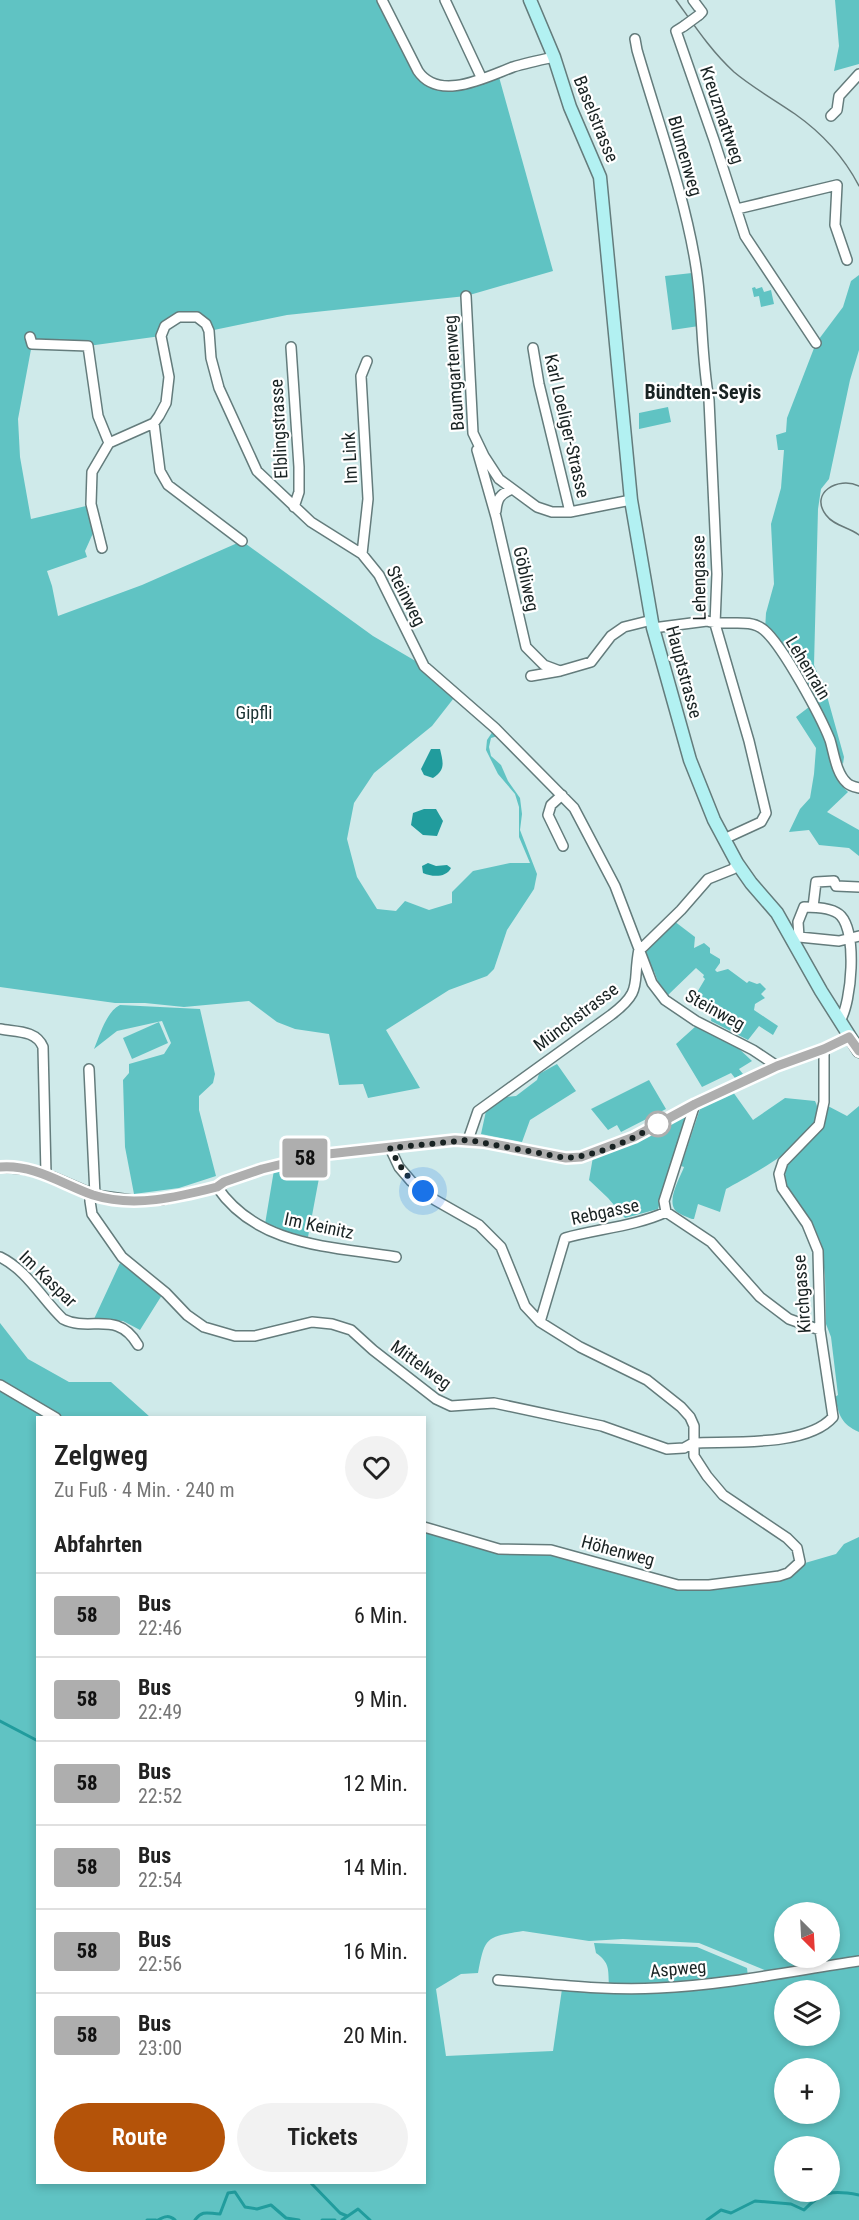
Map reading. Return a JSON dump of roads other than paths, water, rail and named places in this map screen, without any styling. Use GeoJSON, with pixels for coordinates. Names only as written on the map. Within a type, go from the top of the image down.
{"type":"FeatureCollection","features":[{"type":"Feature","properties":{"kind":"main road","name":"Baselstrasse"},"geometry":{"type":"LineString","coordinates":[[530,0],[554,57],[570,107],[600,177],[608,256]]}},
{"type":"Feature","properties":{"kind":"main road","name":"Hauptstrasse"},"geometry":{"type":"LineString","coordinates":[[608,256],[631,500],[653,624],[690,760],[707,804],[737,863],[795,938],[849,1037],[859,1051]]}},
{"type":"Feature","properties":{"kind":"street"},"geometry":{"type":"LineString","coordinates":[[382,0],[424,79],[436,85],[458,85],[554,57]]}},
{"type":"Feature","properties":{"kind":"street"},"geometry":{"type":"LineString","coordinates":[[445,0],[482,79]]}},
{"type":"Feature","properties":{"kind":"street","name":"Kreuzmattweg"},"geometry":{"type":"LineString","coordinates":[[693,0],[700,13],[676,32],[745,236],[816,343]]}},
{"type":"Feature","properties":{"kind":"street","name":"Blumenweg"},"geometry":{"type":"LineString","coordinates":[[635,39],[687,220],[699,284]]}},
{"type":"Feature","properties":{"kind":"street"},"geometry":{"type":"LineString","coordinates":[[831,116],[837,110],[839,96],[859,74]]}},
{"type":"Feature","properties":{"kind":"street"},"geometry":{"type":"LineString","coordinates":[[737,209],[837,185],[835,225],[847,260]]}},
{"type":"Feature","properties":{"kind":"street","name":"Lehengasse"},"geometry":{"type":"LineString","coordinates":[[699,284],[704,375],[709,400],[717,574],[715,624],[749,741],[766,813],[761,822],[724,839]]}},
{"type":"Feature","properties":{"kind":"street","name":"Baumgartenweg"},"geometry":{"type":"LineString","coordinates":[[465,296],[473,433],[499,479],[537,507],[552,512],[570,512],[631,500]]}},
{"type":"Feature","properties":{"kind":"street","name":"Steinweg"},"geometry":{"type":"LineString","coordinates":[[154,423],[166,403],[169,377],[161,336],[165,326],[179,317],[198,316],[209,331],[211,358],[219,388],[257,471],[311,522],[362,554],[379,575],[424,666],[495,728],[579,815],[607,870],[652,983],[665,1000],[696,1021],[753,1050],[777,1066]]}},
{"type":"Feature","properties":{"kind":"street"},"geometry":{"type":"LineString","coordinates":[[30,336],[32,344],[88,346],[98,416],[109,443]]}},
{"type":"Feature","properties":{"kind":"street","name":"Elblingstrasse"},"geometry":{"type":"LineString","coordinates":[[291,347],[300,466],[299,492],[294,507]]}},
{"type":"Feature","properties":{"kind":"street","name":"Karl Loeliger-Strasse"},"geometry":{"type":"LineString","coordinates":[[533,348],[539,384],[570,512]]}},
{"type":"Feature","properties":{"kind":"street","name":"Im Link"},"geometry":{"type":"LineString","coordinates":[[362,554],[368,499],[362,376],[367,361]]}},
{"type":"Feature","properties":{"kind":"street"},"geometry":{"type":"LineString","coordinates":[[102,548],[91,504],[92,472],[109,443],[154,423],[160,471],[168,485],[242,541]]}},
{"type":"Feature","properties":{"kind":"street","name":"Göbliweg"},"geometry":{"type":"LineString","coordinates":[[473,433],[496,517],[526,648],[544,665],[560,671]]}},
{"type":"Feature","properties":{"kind":"street"},"geometry":{"type":"LineString","coordinates":[[496,517],[497,501],[502,493],[512,489]]}},
{"type":"Feature","properties":{"kind":"street","name":"Lehenrain"},"geometry":{"type":"LineString","coordinates":[[531,676],[591,662],[611,636],[624,627],[707,621],[715,624],[755,624],[765,630],[774,641],[796,675],[829,738],[839,770],[847,783],[859,788]]}},
{"type":"Feature","properties":{"kind":"street"},"geometry":{"type":"LineString","coordinates":[[562,795],[551,805],[548,815],[563,846]]}},
{"type":"Feature","properties":{"kind":"street"},"geometry":{"type":"LineString","coordinates":[[639,949],[681,910],[708,879],[733,869],[737,863]]}},
{"type":"Feature","properties":{"kind":"street"},"geometry":{"type":"LineString","coordinates":[[813,907],[816,882],[834,881],[836,886],[859,887]]}},
{"type":"Feature","properties":{"kind":"street"},"geometry":{"type":"LineString","coordinates":[[840,1021],[845,1012],[855,964],[854,937],[838,913],[804,907],[795,938],[839,941],[854,937]]}},
{"type":"Feature","properties":{"kind":"street","name":"Münchstrasse"},"geometry":{"type":"LineString","coordinates":[[468,1140],[478,1111],[611,1016],[631,999],[636,986],[636,962],[639,949]]}},
{"type":"Feature","properties":{"kind":"street"},"geometry":{"type":"LineString","coordinates":[[0,1029],[31,1034],[40,1040],[43,1047],[46,1174]]}},
{"type":"Feature","properties":{"kind":"street"},"geometry":{"type":"LineString","coordinates":[[0,1167],[46,1174],[92,1194],[131,1200],[162,1200],[217,1187],[224,1182],[262,1169],[311,1157],[390,1148],[468,1140],[566,1158],[581,1157],[634,1137],[695,1104],[777,1066],[849,1037]]}},
{"type":"Feature","properties":{"kind":"street","name":"Kirchgasse"},"geometry":{"type":"LineString","coordinates":[[824,1049],[824,1102],[819,1125],[783,1162],[779,1174],[782,1188],[807,1224],[818,1251],[820,1329],[833,1417]]}},
{"type":"Feature","properties":{"kind":"street","name":"Mittelweg"},"geometry":{"type":"LineString","coordinates":[[89,1069],[92,1214],[122,1257],[166,1293],[187,1315],[204,1327],[235,1336],[255,1336],[312,1322],[332,1324],[351,1330],[436,1399],[451,1406],[479,1402],[494,1403],[602,1426],[667,1449],[684,1448],[693,1443],[791,1438],[828,1423],[833,1417]]}},
{"type":"Feature","properties":{"kind":"street"},"geometry":{"type":"LineString","coordinates":[[695,1104],[664,1201],[666,1212],[711,1242],[760,1297],[789,1319],[820,1329]]}},
{"type":"Feature","properties":{"kind":"street"},"geometry":{"type":"LineString","coordinates":[[390,1148],[399,1167],[411,1181],[435,1200],[479,1225],[501,1247],[525,1306],[540,1322],[580,1347],[647,1380],[690,1417],[694,1426],[693,1443]]}},
{"type":"Feature","properties":{"kind":"street","name":"Im Keinitz"},"geometry":{"type":"LineString","coordinates":[[217,1187],[228,1203],[247,1219],[276,1235],[396,1257]]}},
{"type":"Feature","properties":{"kind":"street","name":"Rebgasse"},"geometry":{"type":"LineString","coordinates":[[540,1322],[565,1238],[641,1222],[666,1212]]}},
{"type":"Feature","properties":{"kind":"street","name":"Im Kaspar"},"geometry":{"type":"LineString","coordinates":[[0,1257],[12,1263],[26,1276],[63,1319],[80,1324],[102,1322],[110,1324],[125,1330],[138,1345]]}},
{"type":"Feature","properties":{"kind":"street"},"geometry":{"type":"LineString","coordinates":[[0,1385],[53,1416]]}},
{"type":"Feature","properties":{"kind":"street","name":"Höhenweg"},"geometry":{"type":"LineString","coordinates":[[426,1528],[499,1549],[551,1550],[678,1585],[709,1585],[788,1573],[800,1562],[797,1548],[787,1538],[723,1495],[694,1456],[693,1443]]}},
{"type":"Feature","properties":{"kind":"street","name":"Aspweg"},"geometry":{"type":"LineString","coordinates":[[498,1980],[589,1987],[657,1988],[750,1979],[859,1961]]}},
{"type":"Feature","properties":{"kind":"waterway"},"geometry":{"type":"LineString","coordinates":[[0,1721],[36,1740]]}},
{"type":"Feature","properties":{"kind":"waterway"},"geometry":{"type":"LineString","coordinates":[[312,2184],[340,2213],[347,2216]]}},
{"type":"Feature","properties":{"kind":"waterway"},"geometry":{"type":"LineString","coordinates":[[195,2220],[204,2213],[220,2214],[228,2193],[235,2192],[245,2207],[257,2209],[271,2205],[286,2218],[299,2220]]}},
{"type":"Feature","properties":{"kind":"waterway"},"geometry":{"type":"LineString","coordinates":[[707,2220],[721,2210],[731,2213],[755,2201],[791,2204],[804,2210],[817,2199],[828,2194],[859,2195]]}},
{"type":"Feature","properties":{"kind":"waterway"},"geometry":{"type":"LineString","coordinates":[[342,2220],[358,2209],[370,2220]]}},
{"type":"Feature","properties":{"kind":"waterway"},"geometry":{"type":"LineString","coordinates":[[158,2220],[167,2217],[175,2220]]}},
{"type":"Feature","properties":{"kind":"waterway"},"geometry":{"type":"LineString","coordinates":[[147,2220],[156,2220]]}},
{"type":"Feature","properties":{"kind":"waterway"},"geometry":{"type":"LineString","coordinates":[[322,2220],[335,2220]]}},
{"type":"Feature","properties":{"kind":"tram line"},"geometry":{"type":"LineString","coordinates":[[676,0],[703,38],[726,64],[814,129],[832,146],[859,186]]}},
{"type":"Feature","properties":{"kind":"tram line"},"geometry":{"type":"LineString","coordinates":[[859,486],[851,483],[835,485],[828,488],[821,500],[829,519],[859,535]]}},
{"type":"Feature","properties":{"kind":"district","name":"Bündten-Seyis"},"geometry":{"type":"Point","coordinates":[703,392]}},
{"type":"Feature","properties":{"kind":"park label","name":"Gipfli"},"geometry":{"type":"Point","coordinates":[254,713]}}]}
